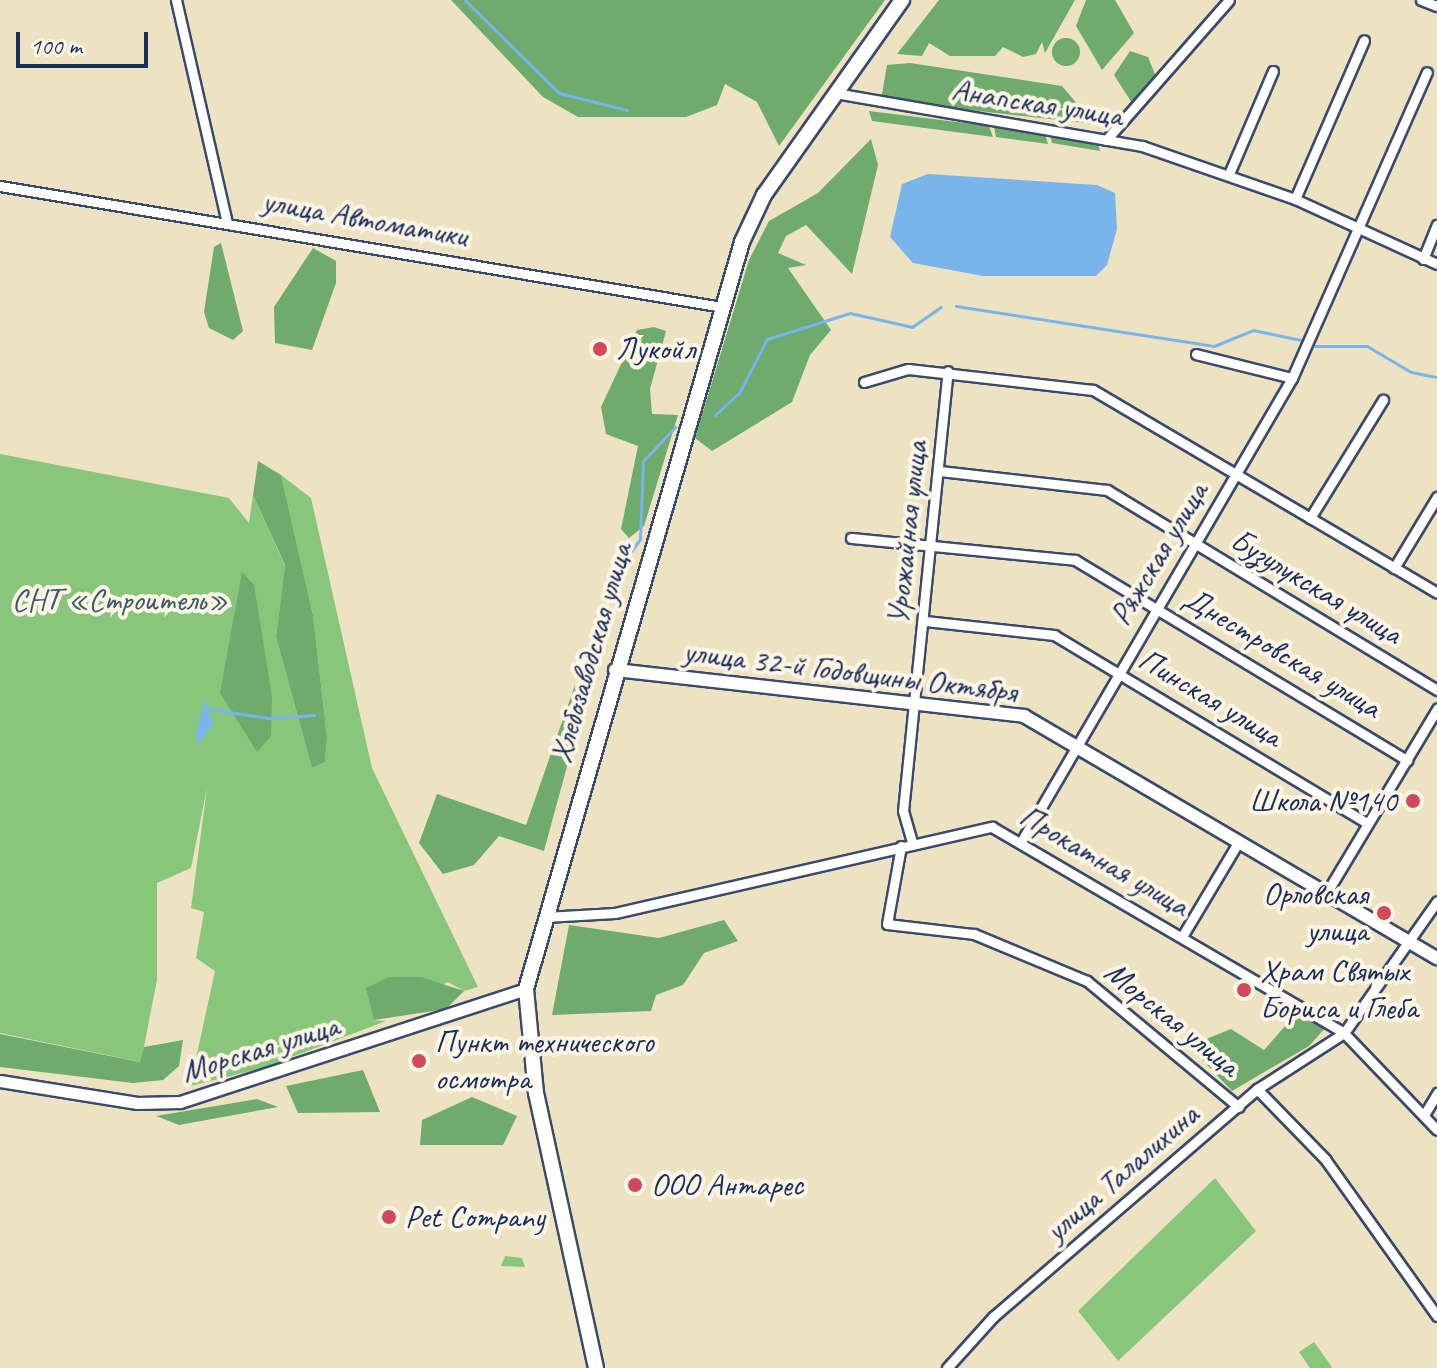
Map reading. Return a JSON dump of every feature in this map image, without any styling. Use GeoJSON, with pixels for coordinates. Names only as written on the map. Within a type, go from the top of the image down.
{"type":"FeatureCollection","features":[{"type":"Feature","properties":{"kind":"main road","name":"Хлебозаводская улица"},"geometry":{"type":"LineString","coordinates":[[596,1368],[536,1093],[526,989],[615,670],[722,307],[764,195],[902,0]]}},
{"type":"Feature","properties":{"kind":"main road","name":"улица 32-й Годовщины Октября"},"geometry":{"type":"LineString","coordinates":[[615,670],[1001,709],[1077,745],[1437,958]]}},
{"type":"Feature","properties":{"kind":"street"},"geometry":{"type":"LineString","coordinates":[[176,0],[227,222]]}},
{"type":"Feature","properties":{"kind":"street"},"geometry":{"type":"LineString","coordinates":[[1106,140],[1229,0]]}},
{"type":"Feature","properties":{"kind":"street"},"geometry":{"type":"LineString","coordinates":[[1421,0],[1437,6]]}},
{"type":"Feature","properties":{"kind":"street"},"geometry":{"type":"LineString","coordinates":[[1295,199],[1364,40]]}},
{"type":"Feature","properties":{"kind":"street"},"geometry":{"type":"LineString","coordinates":[[1229,174],[1273,71]]}},
{"type":"Feature","properties":{"kind":"street"},"geometry":{"type":"LineString","coordinates":[[1357,230],[1427,72]]}},
{"type":"Feature","properties":{"kind":"street","name":"Анапская улица"},"geometry":{"type":"LineString","coordinates":[[835,93],[1106,140],[1229,174],[1295,199],[1437,264]]}},
{"type":"Feature","properties":{"kind":"street","name":"улица Автоматики"},"geometry":{"type":"LineString","coordinates":[[0,186],[722,307]]}},
{"type":"Feature","properties":{"kind":"street"},"geometry":{"type":"LineString","coordinates":[[1423,259],[1437,225]]}},
{"type":"Feature","properties":{"kind":"street","name":"Ряжская улица"},"geometry":{"type":"LineString","coordinates":[[1021,842],[1155,606],[1292,378],[1357,230]]}},
{"type":"Feature","properties":{"kind":"street"},"geometry":{"type":"LineString","coordinates":[[1196,354],[1292,378]]}},
{"type":"Feature","properties":{"kind":"street"},"geometry":{"type":"LineString","coordinates":[[864,382],[908,369],[948,371],[1093,390],[1437,593]]}},
{"type":"Feature","properties":{"kind":"street","name":"Урожайная улица"},"geometry":{"type":"LineString","coordinates":[[912,842],[903,811],[925,621],[948,371]]}},
{"type":"Feature","properties":{"kind":"street"},"geometry":{"type":"LineString","coordinates":[[1310,518],[1383,400]]}},
{"type":"Feature","properties":{"kind":"street","name":"Бузулукская улица"},"geometry":{"type":"LineString","coordinates":[[940,471],[1107,490],[1437,690]]}},
{"type":"Feature","properties":{"kind":"street"},"geometry":{"type":"LineString","coordinates":[[1394,568],[1437,497]]}},
{"type":"Feature","properties":{"kind":"street","name":"Днестровская улица"},"geometry":{"type":"LineString","coordinates":[[851,538],[1075,560],[1407,760]]}},
{"type":"Feature","properties":{"kind":"street","name":"Пинская улица"},"geometry":{"type":"LineString","coordinates":[[925,621],[1054,635],[1368,824]]}},
{"type":"Feature","properties":{"kind":"street"},"geometry":{"type":"LineString","coordinates":[[1327,892],[1437,709]]}},
{"type":"Feature","properties":{"kind":"street","name":"Прокатная улица"},"geometry":{"type":"LineString","coordinates":[[545,917],[615,913],[901,846],[970,826],[992,827],[1183,935],[1344,1033],[1437,1130]]}},
{"type":"Feature","properties":{"kind":"street"},"geometry":{"type":"LineString","coordinates":[[1183,935],[1239,841]]}},
{"type":"Feature","properties":{"kind":"street","name":"Морская улица"},"geometry":{"type":"LineString","coordinates":[[901,846],[887,924],[974,934],[1087,981],[1239,1107]]}},
{"type":"Feature","properties":{"kind":"street"},"geometry":{"type":"LineString","coordinates":[[1344,1033],[1412,943],[1437,901]]}},
{"type":"Feature","properties":{"kind":"street","name":"Морская улица"},"geometry":{"type":"LineString","coordinates":[[0,1081],[137,1103],[180,1102],[526,989]]}},
{"type":"Feature","properties":{"kind":"street","name":"улица Талалихина"},"geometry":{"type":"LineString","coordinates":[[947,1368],[993,1317],[1257,1089],[1344,1033]]}},
{"type":"Feature","properties":{"kind":"street"},"geometry":{"type":"LineString","coordinates":[[1257,1089],[1325,1159],[1437,1316]]}},
{"type":"Feature","properties":{"kind":"street"},"geometry":{"type":"LineString","coordinates":[[1424,1115],[1437,1093]]}},
{"type":"Feature","properties":{"kind":"green space"},"geometry":{"type":"Polygon","coordinates":[[[451,0],[885,0],[779,146],[757,102],[725,84],[717,105],[686,117],[578,117],[543,97],[451,0]]]}},
{"type":"Feature","properties":{"kind":"green space"},"geometry":{"type":"Polygon","coordinates":[[[939,0],[1075,0],[1045,53],[1042,42],[1036,54],[1023,57],[1003,47],[995,56],[950,56],[929,43],[922,56],[897,54],[939,0]]]}},
{"type":"Feature","properties":{"kind":"green space"},"geometry":{"type":"Polygon","coordinates":[[[1086,0],[1115,0],[1134,33],[1102,70],[1076,26],[1086,0]]]}},
{"type":"Feature","properties":{"kind":"green space"},"geometry":{"type":"Polygon","coordinates":[[[1066,38],[1076,42],[1080,52],[1076,62],[1066,66],[1056,62],[1052,52],[1056,42],[1066,38]]]}},
{"type":"Feature","properties":{"kind":"green space"},"geometry":{"type":"Polygon","coordinates":[[[1130,51],[1148,57],[1157,79],[1132,103],[1114,75],[1130,51]]]}},
{"type":"Feature","properties":{"kind":"green space"},"geometry":{"type":"Polygon","coordinates":[[[910,63],[1062,86],[1094,124],[881,100],[887,65],[910,63]]]}},
{"type":"Feature","properties":{"kind":"green space"},"geometry":{"type":"Polygon","coordinates":[[[869,111],[989,126],[993,137],[872,121],[869,111]]]}},
{"type":"Feature","properties":{"kind":"green space"},"geometry":{"type":"Polygon","coordinates":[[[994,127],[1045,134],[1048,144],[996,137],[994,127]]]}},
{"type":"Feature","properties":{"kind":"green space"},"geometry":{"type":"Polygon","coordinates":[[[1050,134],[1097,140],[1100,151],[1052,143],[1050,134]]]}},
{"type":"Feature","properties":{"kind":"green space"},"geometry":{"type":"Polygon","coordinates":[[[871,139],[878,165],[852,274],[806,225],[786,236],[778,253],[806,265],[788,268],[831,330],[810,355],[792,402],[712,451],[695,438],[749,260],[769,221],[818,193],[871,139]]]}},
{"type":"Feature","properties":{"kind":"green space"},"geometry":{"type":"Polygon","coordinates":[[[221,243],[243,331],[233,340],[209,328],[204,312],[214,247],[221,243]]]}},
{"type":"Feature","properties":{"kind":"green space"},"geometry":{"type":"Polygon","coordinates":[[[313,248],[336,261],[336,283],[312,350],[275,343],[274,307],[313,248]]]}},
{"type":"Feature","properties":{"kind":"green space"},"geometry":{"type":"Polygon","coordinates":[[[654,327],[666,331],[650,389],[652,414],[678,415],[644,526],[629,538],[621,529],[638,446],[606,434],[601,407],[637,330],[654,327]]]}},
{"type":"Feature","properties":{"kind":"green space","name":"СНТ «Строитель»"},"geometry":{"type":"Polygon","coordinates":[[[0,454],[229,498],[249,523],[253,495],[285,566],[276,637],[312,768],[325,762],[327,737],[313,615],[281,475],[311,498],[372,768],[478,987],[464,991],[448,982],[373,1020],[386,1021],[263,1068],[190,1086],[215,971],[196,958],[204,912],[191,908],[207,788],[191,868],[157,883],[157,980],[141,1062],[0,1033],[0,454]],[[248,579],[224,699],[257,751],[272,696],[248,579]]]}},
{"type":"Feature","properties":{"kind":"green space"},"geometry":{"type":"Polygon","coordinates":[[[258,461],[281,475],[313,615],[327,737],[325,762],[312,768],[276,637],[285,565],[253,495],[258,461]]]}},
{"type":"Feature","properties":{"kind":"green space"},"geometry":{"type":"Polygon","coordinates":[[[242,572],[254,585],[272,696],[271,736],[257,752],[220,693],[242,572]]]}},
{"type":"Feature","properties":{"kind":"green space"},"geometry":{"type":"Polygon","coordinates":[[[575,685],[588,689],[544,851],[499,836],[474,865],[443,874],[419,843],[437,794],[526,825],[575,685]]]}},
{"type":"Feature","properties":{"kind":"green space"},"geometry":{"type":"Polygon","coordinates":[[[724,920],[738,941],[704,953],[683,985],[656,995],[651,1011],[552,1015],[569,925],[659,938],[724,920]]]}},
{"type":"Feature","properties":{"kind":"green space"},"geometry":{"type":"Polygon","coordinates":[[[389,977],[421,977],[464,991],[446,1009],[374,1020],[366,988],[389,977]]]}},
{"type":"Feature","properties":{"kind":"green space"},"geometry":{"type":"Polygon","coordinates":[[[1294,1016],[1326,1027],[1309,1046],[1232,1091],[1189,1046],[1231,1029],[1264,1050],[1294,1016]]]}},
{"type":"Feature","properties":{"kind":"green space"},"geometry":{"type":"Polygon","coordinates":[[[0,1034],[140,1062],[144,1047],[183,1040],[179,1066],[163,1080],[133,1083],[0,1067],[0,1034]]]}},
{"type":"Feature","properties":{"kind":"green space"},"geometry":{"type":"Polygon","coordinates":[[[363,1070],[380,1112],[298,1113],[286,1086],[363,1070]]]}},
{"type":"Feature","properties":{"kind":"green space"},"geometry":{"type":"Polygon","coordinates":[[[472,1097],[517,1116],[503,1145],[420,1145],[422,1120],[472,1097]]]}},
{"type":"Feature","properties":{"kind":"green space"},"geometry":{"type":"Polygon","coordinates":[[[257,1099],[278,1107],[179,1125],[156,1116],[257,1099]]]}},
{"type":"Feature","properties":{"kind":"green space"},"geometry":{"type":"Polygon","coordinates":[[[1215,1178],[1256,1231],[1118,1361],[1078,1311],[1215,1178]]]}},
{"type":"Feature","properties":{"kind":"green space"},"geometry":{"type":"Polygon","coordinates":[[[505,1256],[522,1258],[525,1267],[501,1266],[505,1256]]]}},
{"type":"Feature","properties":{"kind":"green space"},"geometry":{"type":"Polygon","coordinates":[[[1314,1342],[1331,1368],[1310,1368],[1299,1352],[1314,1342]]]}},
{"type":"Feature","properties":{"kind":"water"},"geometry":{"type":"Polygon","coordinates":[[[928,174],[1097,185],[1115,193],[1117,229],[1107,265],[1096,276],[983,276],[913,263],[890,237],[902,184],[928,174]]]}},
{"type":"Feature","properties":{"kind":"water"},"geometry":{"type":"Polygon","coordinates":[[[205,700],[213,723],[198,745],[196,732],[205,700]]]}},
{"type":"Feature","properties":{"kind":"waterway"},"geometry":{"type":"LineString","coordinates":[[465,0],[559,93],[627,110]]}},
{"type":"Feature","properties":{"kind":"waterway"},"geometry":{"type":"LineString","coordinates":[[956,306],[1214,346],[1253,330],[1301,340]]}},
{"type":"Feature","properties":{"kind":"waterway"},"geometry":{"type":"LineString","coordinates":[[715,415],[739,393],[767,339],[850,313],[912,327],[941,307]]}},
{"type":"Feature","properties":{"kind":"waterway"},"geometry":{"type":"LineString","coordinates":[[1315,346],[1367,346],[1411,372],[1437,377]]}},
{"type":"Feature","properties":{"kind":"waterway"},"geometry":{"type":"LineString","coordinates":[[627,557],[640,539],[643,461],[675,427]]}},
{"type":"Feature","properties":{"kind":"waterway"},"geometry":{"type":"LineString","coordinates":[[209,709],[268,718],[314,715]]}},
{"type":"Feature","properties":{"kind":"place","name":"Лукойл"},"geometry":{"type":"Point","coordinates":[600,349]}},
{"type":"Feature","properties":{"kind":"place","name":"Школа №140"},"geometry":{"type":"Point","coordinates":[1413,801]}},
{"type":"Feature","properties":{"kind":"place","name":"Орловская улица"},"geometry":{"type":"Point","coordinates":[1384,913]}},
{"type":"Feature","properties":{"kind":"place","name":"Храм Святых Бориса и Глеба"},"geometry":{"type":"Point","coordinates":[1244,990]}},
{"type":"Feature","properties":{"kind":"place","name":"Пункт технического осмотра"},"geometry":{"type":"Point","coordinates":[419,1061]}},
{"type":"Feature","properties":{"kind":"place","name":"ООО Антарес"},"geometry":{"type":"Point","coordinates":[635,1185]}},
{"type":"Feature","properties":{"kind":"place","name":"Pet Company"},"geometry":{"type":"Point","coordinates":[389,1217]}}]}
